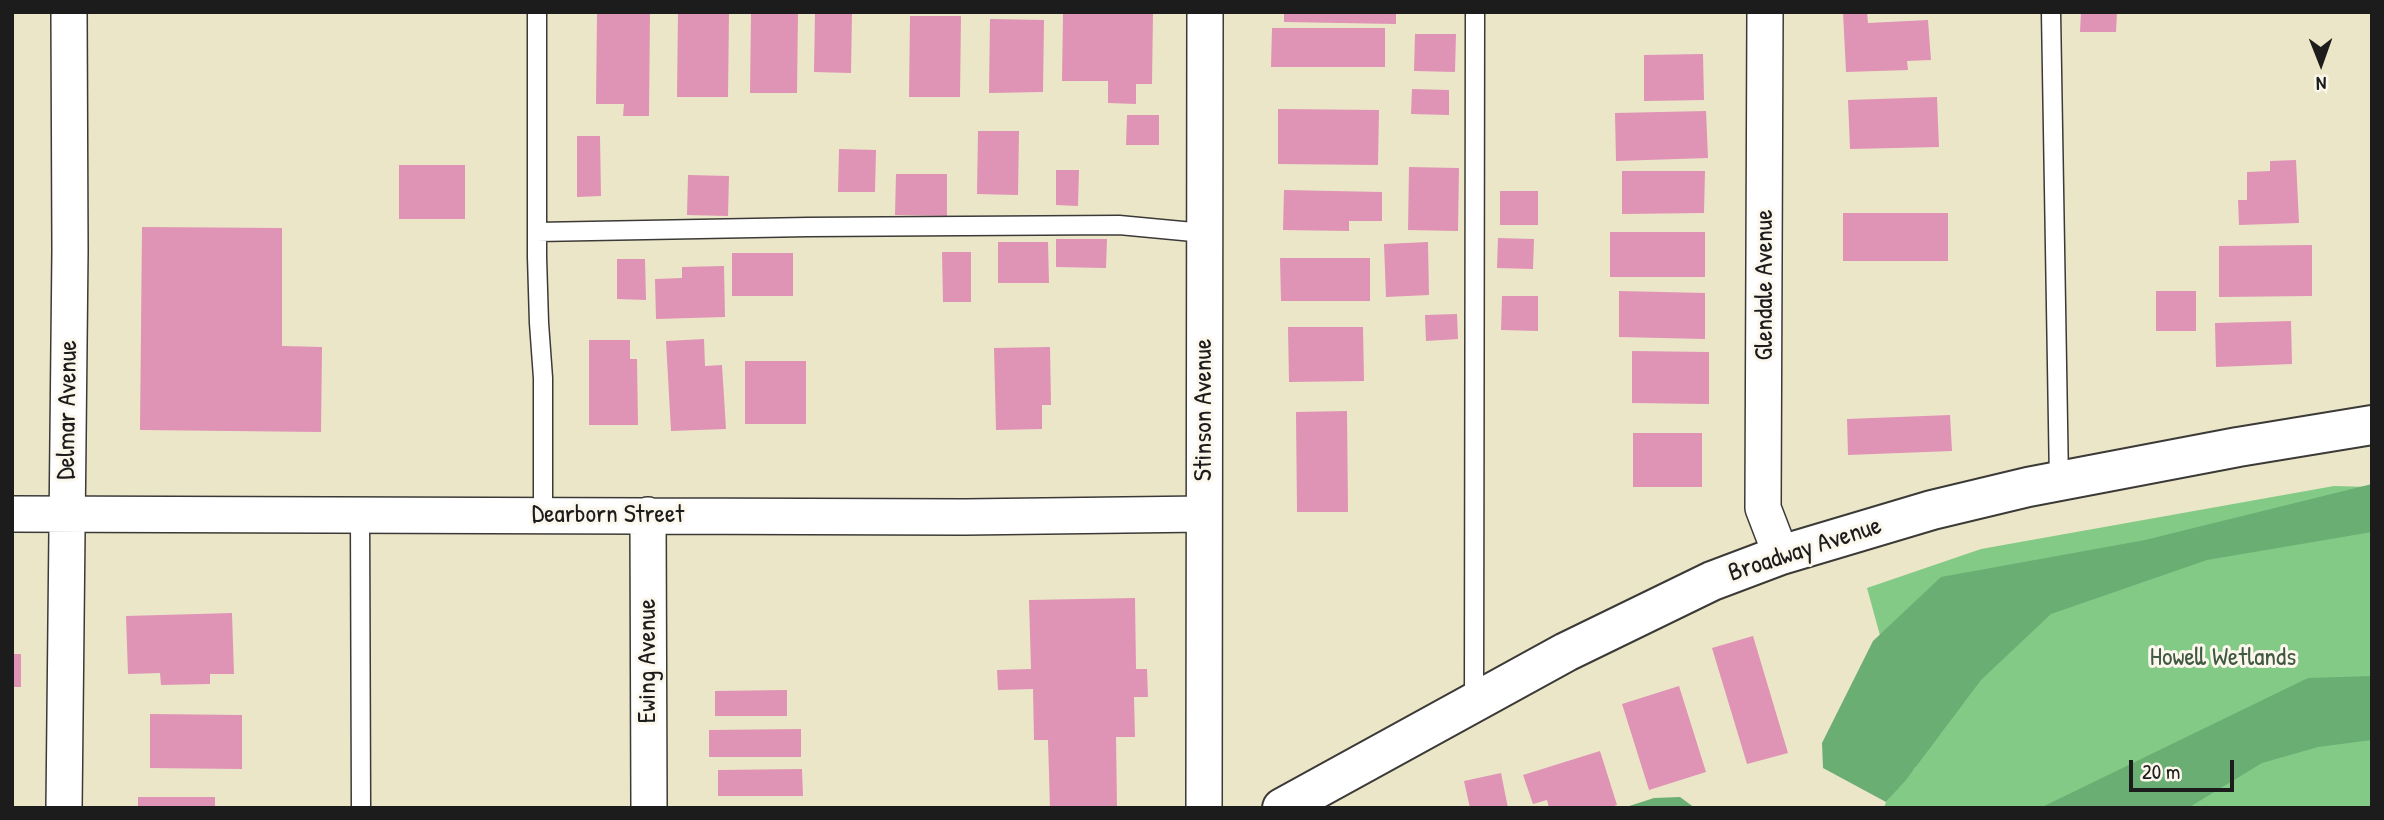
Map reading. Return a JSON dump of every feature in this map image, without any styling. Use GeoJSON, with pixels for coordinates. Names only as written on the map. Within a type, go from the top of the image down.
{"type":"FeatureCollection","features":[{"type":"Feature","properties":{"kind":"main road","name":"Broadway Avenue"},"geometry":{"type":"LineString","coordinates":[[1284,807],[1566,652],[1712,581],[1781,555],[1932,510],[2028,487],[2238,447],[2372,425]]}},
{"type":"Feature","properties":{"kind":"street","name":"Delmar Avenue"},"geometry":{"type":"LineString","coordinates":[[64,808],[70,251],[69,12]]}},
{"type":"Feature","properties":{"kind":"street","name":"Stinson Avenue"},"geometry":{"type":"LineString","coordinates":[[1204,808],[1205,12]]}},
{"type":"Feature","properties":{"kind":"street","name":"Glendale Avenue"},"geometry":{"type":"LineString","coordinates":[[1765,12],[1763,508],[1781,555]]}},
{"type":"Feature","properties":{"kind":"street","name":"Dearborn Street"},"geometry":{"type":"LineString","coordinates":[[12,513],[979,517],[1204,514]]}},
{"type":"Feature","properties":{"kind":"street","name":"Ewing Avenue"},"geometry":{"type":"LineString","coordinates":[[648,515],[649,808]]}},
{"type":"Feature","properties":{"kind":"lane"},"geometry":{"type":"LineString","coordinates":[[537,12],[537,232],[543,378],[543,515]]}},
{"type":"Feature","properties":{"kind":"lane"},"geometry":{"type":"LineString","coordinates":[[1474,701],[1475,12]]}},
{"type":"Feature","properties":{"kind":"lane"},"geometry":{"type":"LineString","coordinates":[[2051,12],[2059,482]]}},
{"type":"Feature","properties":{"kind":"lane"},"geometry":{"type":"LineString","coordinates":[[537,232],[1119,225],[1204,233]]}},
{"type":"Feature","properties":{"kind":"lane"},"geometry":{"type":"LineString","coordinates":[[360,514],[361,808]]}},
{"type":"Feature","properties":{"kind":"green space"},"geometry":{"type":"Polygon","coordinates":[[[2372,484],[2372,532],[2207,560],[2051,614],[1981,680],[1906,780],[1886,802],[1823,768],[1822,743],[1873,641],[1941,577],[2145,540],[2372,484]]]}},
{"type":"Feature","properties":{"kind":"green space","name":"Howell Wetlands"},"geometry":{"type":"Polygon","coordinates":[[[2334,486],[2372,487],[2372,808],[1884,808],[1886,802],[1916,767],[1867,588],[1981,549],[2334,486]]]}},
{"type":"Feature","properties":{"kind":"green space"},"geometry":{"type":"Polygon","coordinates":[[[2372,676],[2372,740],[2318,747],[2262,763],[2188,808],[2040,808],[2308,678],[2372,676]]]}},
{"type":"Feature","properties":{"kind":"green space"},"geometry":{"type":"Polygon","coordinates":[[[1680,797],[1695,808],[1623,808],[1654,798],[1680,797]]]}},
{"type":"Feature","properties":{"kind":"building"},"geometry":{"type":"Polygon","coordinates":[[[597,12],[650,12],[649,116],[623,116],[624,104],[596,104],[597,12]]]}},
{"type":"Feature","properties":{"kind":"building"},"geometry":{"type":"Polygon","coordinates":[[[678,12],[729,12],[728,97],[677,97],[678,12]]]}},
{"type":"Feature","properties":{"kind":"building"},"geometry":{"type":"Polygon","coordinates":[[[751,12],[798,12],[797,93],[750,93],[751,12]]]}},
{"type":"Feature","properties":{"kind":"building"},"geometry":{"type":"Polygon","coordinates":[[[815,12],[852,12],[851,73],[814,72],[815,12]]]}},
{"type":"Feature","properties":{"kind":"building"},"geometry":{"type":"Polygon","coordinates":[[[1063,12],[1153,12],[1152,84],[1136,84],[1136,104],[1108,103],[1108,81],[1062,81],[1063,12]]]}},
{"type":"Feature","properties":{"kind":"building"},"geometry":{"type":"Polygon","coordinates":[[[1284,12],[1396,12],[1396,24],[1284,22],[1284,12]]]}},
{"type":"Feature","properties":{"kind":"building"},"geometry":{"type":"Polygon","coordinates":[[[1843,12],[1867,12],[1868,23],[1928,20],[1931,60],[1907,61],[1908,70],[1846,72],[1843,12]]]}},
{"type":"Feature","properties":{"kind":"building"},"geometry":{"type":"Polygon","coordinates":[[[2081,12],[2117,12],[2116,32],[2080,32],[2081,12]]]}},
{"type":"Feature","properties":{"kind":"building"},"geometry":{"type":"Polygon","coordinates":[[[910,16],[961,16],[960,97],[909,97],[910,16]]]}},
{"type":"Feature","properties":{"kind":"building"},"geometry":{"type":"Polygon","coordinates":[[[990,19],[1044,20],[1043,92],[989,93],[990,19]]]}},
{"type":"Feature","properties":{"kind":"building"},"geometry":{"type":"Polygon","coordinates":[[[1272,28],[1385,28],[1385,67],[1271,67],[1272,28]]]}},
{"type":"Feature","properties":{"kind":"building"},"geometry":{"type":"Polygon","coordinates":[[[1415,34],[1456,34],[1455,72],[1414,71],[1415,34]]]}},
{"type":"Feature","properties":{"kind":"building"},"geometry":{"type":"Polygon","coordinates":[[[1703,54],[1704,100],[1644,101],[1644,55],[1703,54]]]}},
{"type":"Feature","properties":{"kind":"building"},"geometry":{"type":"Polygon","coordinates":[[[1412,89],[1449,90],[1449,115],[1411,114],[1412,89]]]}},
{"type":"Feature","properties":{"kind":"building"},"geometry":{"type":"Polygon","coordinates":[[[1937,97],[1939,147],[1850,149],[1848,100],[1937,97]]]}},
{"type":"Feature","properties":{"kind":"building"},"geometry":{"type":"Polygon","coordinates":[[[1278,109],[1379,110],[1378,165],[1278,164],[1278,109]]]}},
{"type":"Feature","properties":{"kind":"building"},"geometry":{"type":"Polygon","coordinates":[[[1706,111],[1708,158],[1616,161],[1615,113],[1706,111]]]}},
{"type":"Feature","properties":{"kind":"building"},"geometry":{"type":"Polygon","coordinates":[[[1127,115],[1159,115],[1159,145],[1126,145],[1127,115]]]}},
{"type":"Feature","properties":{"kind":"building"},"geometry":{"type":"Polygon","coordinates":[[[978,131],[1019,131],[1018,195],[977,194],[978,131]]]}},
{"type":"Feature","properties":{"kind":"building"},"geometry":{"type":"Polygon","coordinates":[[[577,136],[600,136],[601,196],[577,197],[577,136]]]}},
{"type":"Feature","properties":{"kind":"building"},"geometry":{"type":"Polygon","coordinates":[[[839,149],[876,150],[875,192],[838,192],[839,149]]]}},
{"type":"Feature","properties":{"kind":"building"},"geometry":{"type":"Polygon","coordinates":[[[2296,160],[2299,223],[2239,225],[2238,200],[2247,200],[2247,172],[2270,171],[2270,161],[2296,160]]]}},
{"type":"Feature","properties":{"kind":"building"},"geometry":{"type":"Polygon","coordinates":[[[399,165],[465,165],[465,219],[399,219],[399,165]]]}},
{"type":"Feature","properties":{"kind":"building"},"geometry":{"type":"Polygon","coordinates":[[[1409,167],[1459,168],[1458,231],[1408,230],[1409,167]]]}},
{"type":"Feature","properties":{"kind":"building"},"geometry":{"type":"Polygon","coordinates":[[[1056,170],[1079,170],[1078,206],[1056,205],[1056,170]]]}},
{"type":"Feature","properties":{"kind":"building"},"geometry":{"type":"Polygon","coordinates":[[[1622,171],[1705,171],[1704,213],[1622,214],[1622,171]]]}},
{"type":"Feature","properties":{"kind":"building"},"geometry":{"type":"Polygon","coordinates":[[[896,174],[947,174],[947,216],[895,215],[896,174]]]}},
{"type":"Feature","properties":{"kind":"building"},"geometry":{"type":"Polygon","coordinates":[[[688,175],[729,176],[728,216],[687,215],[688,175]]]}},
{"type":"Feature","properties":{"kind":"building"},"geometry":{"type":"Polygon","coordinates":[[[1284,190],[1382,192],[1382,221],[1349,221],[1349,231],[1283,230],[1284,190]]]}},
{"type":"Feature","properties":{"kind":"building"},"geometry":{"type":"Polygon","coordinates":[[[1500,191],[1538,191],[1538,225],[1500,225],[1500,191]]]}},
{"type":"Feature","properties":{"kind":"building"},"geometry":{"type":"Polygon","coordinates":[[[1843,213],[1948,213],[1948,261],[1843,261],[1843,213]]]}},
{"type":"Feature","properties":{"kind":"building"},"geometry":{"type":"Polygon","coordinates":[[[142,227],[282,228],[282,346],[322,347],[321,432],[140,430],[142,227]]]}},
{"type":"Feature","properties":{"kind":"building"},"geometry":{"type":"Polygon","coordinates":[[[1610,232],[1705,232],[1705,277],[1610,277],[1610,232]]]}},
{"type":"Feature","properties":{"kind":"building"},"geometry":{"type":"Polygon","coordinates":[[[1498,238],[1534,239],[1533,269],[1497,268],[1498,238]]]}},
{"type":"Feature","properties":{"kind":"building"},"geometry":{"type":"Polygon","coordinates":[[[1056,239],[1107,239],[1106,268],[1056,267],[1056,239]]]}},
{"type":"Feature","properties":{"kind":"building"},"geometry":{"type":"Polygon","coordinates":[[[998,242],[1048,242],[1049,283],[998,283],[998,242]]]}},
{"type":"Feature","properties":{"kind":"building"},"geometry":{"type":"Polygon","coordinates":[[[1428,242],[1429,295],[1386,297],[1384,244],[1428,242]]]}},
{"type":"Feature","properties":{"kind":"building"},"geometry":{"type":"Polygon","coordinates":[[[2312,245],[2312,296],[2219,297],[2219,246],[2312,245]]]}},
{"type":"Feature","properties":{"kind":"building"},"geometry":{"type":"Polygon","coordinates":[[[942,252],[971,252],[971,302],[943,302],[942,252]]]}},
{"type":"Feature","properties":{"kind":"building"},"geometry":{"type":"Polygon","coordinates":[[[732,253],[793,253],[793,296],[732,296],[732,253]]]}},
{"type":"Feature","properties":{"kind":"building"},"geometry":{"type":"Polygon","coordinates":[[[1280,258],[1370,258],[1370,301],[1281,301],[1280,258]]]}},
{"type":"Feature","properties":{"kind":"building"},"geometry":{"type":"Polygon","coordinates":[[[617,259],[645,259],[646,300],[617,299],[617,259]]]}},
{"type":"Feature","properties":{"kind":"building"},"geometry":{"type":"Polygon","coordinates":[[[724,266],[725,317],[656,319],[655,279],[682,278],[682,267],[724,266]]]}},
{"type":"Feature","properties":{"kind":"building"},"geometry":{"type":"Polygon","coordinates":[[[1619,291],[1705,293],[1705,339],[1619,337],[1619,291]]]}},
{"type":"Feature","properties":{"kind":"building"},"geometry":{"type":"Polygon","coordinates":[[[2156,291],[2196,291],[2196,331],[2156,331],[2156,291]]]}},
{"type":"Feature","properties":{"kind":"building"},"geometry":{"type":"Polygon","coordinates":[[[1502,296],[1538,296],[1538,331],[1501,330],[1502,296]]]}},
{"type":"Feature","properties":{"kind":"building"},"geometry":{"type":"Polygon","coordinates":[[[1457,314],[1458,339],[1426,341],[1425,315],[1457,314]]]}},
{"type":"Feature","properties":{"kind":"building"},"geometry":{"type":"Polygon","coordinates":[[[2291,321],[2292,364],[2216,367],[2215,323],[2291,321]]]}},
{"type":"Feature","properties":{"kind":"building"},"geometry":{"type":"Polygon","coordinates":[[[1288,327],[1363,327],[1364,381],[1289,382],[1288,327]]]}},
{"type":"Feature","properties":{"kind":"building"},"geometry":{"type":"Polygon","coordinates":[[[704,339],[705,366],[722,365],[726,429],[671,431],[666,341],[704,339]]]}},
{"type":"Feature","properties":{"kind":"building"},"geometry":{"type":"Polygon","coordinates":[[[589,340],[630,340],[630,359],[637,359],[638,425],[589,425],[589,340]]]}},
{"type":"Feature","properties":{"kind":"building"},"geometry":{"type":"Polygon","coordinates":[[[1050,347],[1051,405],[1042,405],[1042,429],[996,430],[994,348],[1050,347]]]}},
{"type":"Feature","properties":{"kind":"building"},"geometry":{"type":"Polygon","coordinates":[[[1632,351],[1709,352],[1709,404],[1632,403],[1632,351]]]}},
{"type":"Feature","properties":{"kind":"building"},"geometry":{"type":"Polygon","coordinates":[[[745,361],[806,361],[806,424],[745,424],[745,361]]]}},
{"type":"Feature","properties":{"kind":"building"},"geometry":{"type":"Polygon","coordinates":[[[1347,411],[1348,512],[1297,512],[1296,412],[1347,411]]]}},
{"type":"Feature","properties":{"kind":"building"},"geometry":{"type":"Polygon","coordinates":[[[1950,415],[1952,451],[1848,455],[1847,419],[1950,415]]]}},
{"type":"Feature","properties":{"kind":"building"},"geometry":{"type":"Polygon","coordinates":[[[1633,433],[1702,433],[1702,487],[1633,487],[1633,433]]]}},
{"type":"Feature","properties":{"kind":"building"},"geometry":{"type":"Polygon","coordinates":[[[1135,598],[1136,669],[1147,669],[1148,697],[1134,697],[1135,737],[1116,737],[1117,808],[1050,808],[1048,740],[1034,740],[1033,689],[998,690],[997,670],[1031,669],[1029,600],[1135,598]]]}},
{"type":"Feature","properties":{"kind":"building"},"geometry":{"type":"Polygon","coordinates":[[[232,613],[234,674],[210,674],[210,684],[161,685],[160,673],[128,674],[126,616],[232,613]]]}},
{"type":"Feature","properties":{"kind":"building"},"geometry":{"type":"Polygon","coordinates":[[[1753,636],[1788,753],[1747,764],[1712,648],[1753,636]]]}},
{"type":"Feature","properties":{"kind":"building"},"geometry":{"type":"Polygon","coordinates":[[[12,654],[21,654],[21,687],[12,687],[12,654]]]}},
{"type":"Feature","properties":{"kind":"building"},"geometry":{"type":"Polygon","coordinates":[[[1679,686],[1706,772],[1649,790],[1622,704],[1679,686]]]}},
{"type":"Feature","properties":{"kind":"building"},"geometry":{"type":"Polygon","coordinates":[[[787,690],[787,716],[715,716],[715,691],[787,690]]]}},
{"type":"Feature","properties":{"kind":"building"},"geometry":{"type":"Polygon","coordinates":[[[150,714],[242,715],[242,769],[150,768],[150,714]]]}},
{"type":"Feature","properties":{"kind":"building"},"geometry":{"type":"Polygon","coordinates":[[[801,729],[801,757],[709,757],[709,730],[801,729]]]}},
{"type":"Feature","properties":{"kind":"building"},"geometry":{"type":"Polygon","coordinates":[[[1600,751],[1617,805],[1608,808],[1549,808],[1547,800],[1533,804],[1523,775],[1600,751]]]}},
{"type":"Feature","properties":{"kind":"building"},"geometry":{"type":"Polygon","coordinates":[[[802,769],[803,796],[718,796],[718,770],[802,769]]]}},
{"type":"Feature","properties":{"kind":"building"},"geometry":{"type":"Polygon","coordinates":[[[1501,773],[1508,808],[1470,808],[1464,781],[1501,773]]]}},
{"type":"Feature","properties":{"kind":"building"},"geometry":{"type":"Polygon","coordinates":[[[138,797],[215,797],[215,808],[138,808],[138,797]]]}}]}
